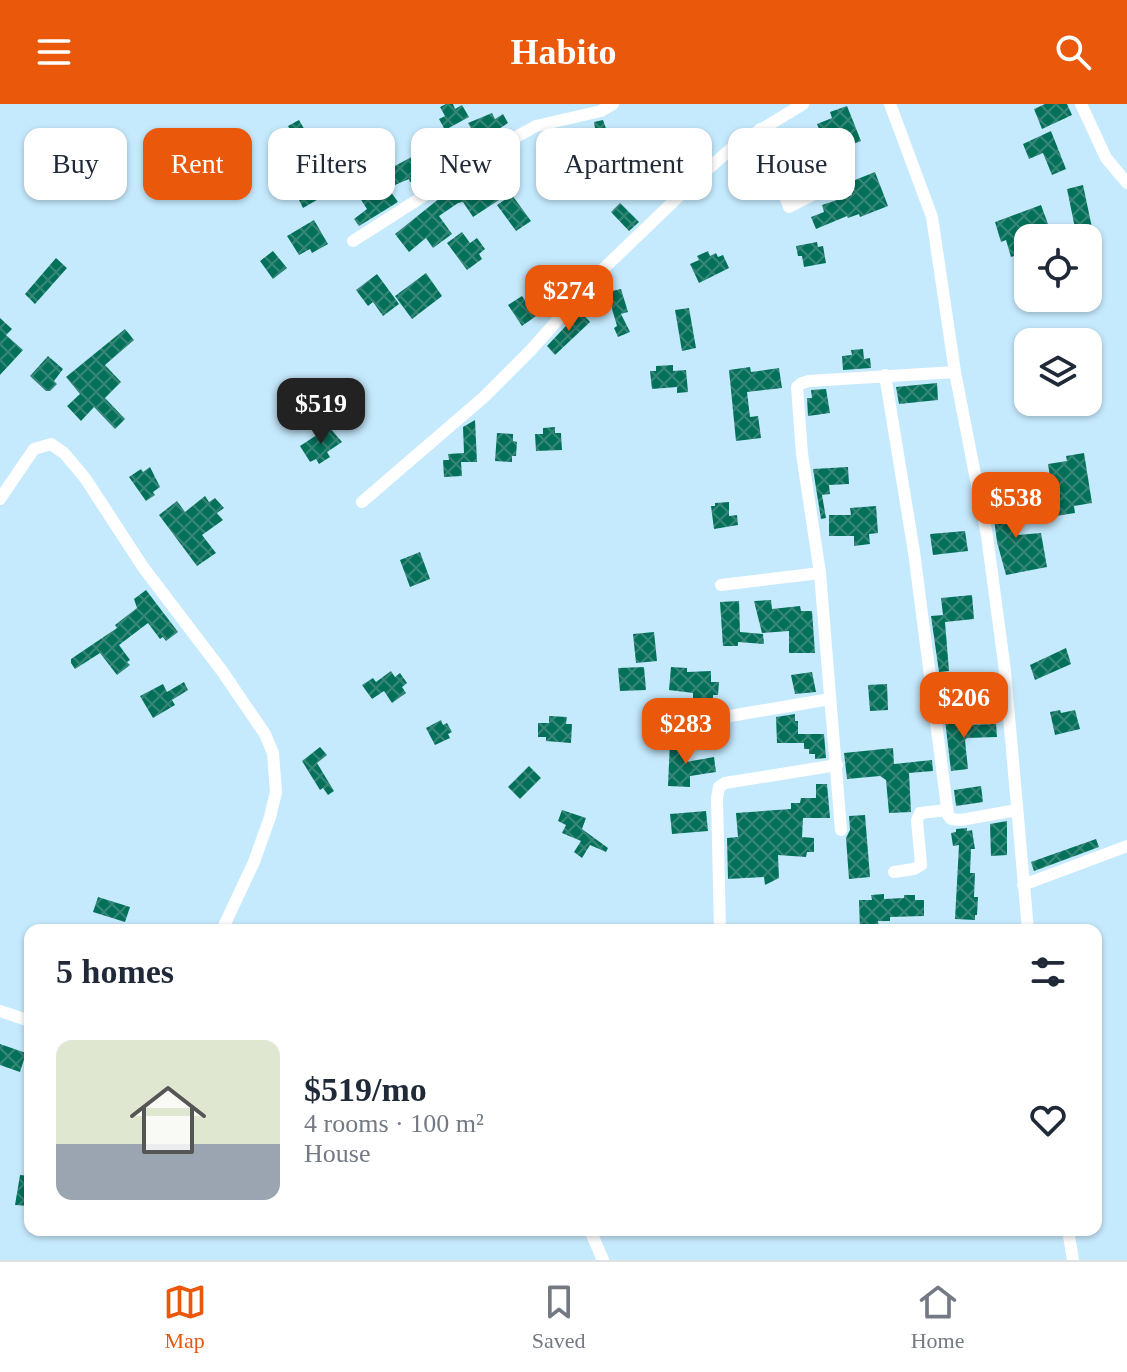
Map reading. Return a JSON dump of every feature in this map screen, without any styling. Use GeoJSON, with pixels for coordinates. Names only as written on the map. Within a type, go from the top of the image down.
{"type":"FeatureCollection","features":[{"type":"Feature","properties":{"kind":"street"},"geometry":{"type":"LineString","coordinates":[[353,241],[536,126],[601,111],[613,104]]}},
{"type":"Feature","properties":{"kind":"street"},"geometry":{"type":"LineString","coordinates":[[762,128],[803,104]]}},
{"type":"Feature","properties":{"kind":"street"},"geometry":{"type":"LineString","coordinates":[[890,104],[932,217],[955,372],[987,536],[1005,671],[1027,924]]}},
{"type":"Feature","properties":{"kind":"street"},"geometry":{"type":"LineString","coordinates":[[1081,104],[1106,158],[1127,183]]}},
{"type":"Feature","properties":{"kind":"street"},"geometry":{"type":"LineString","coordinates":[[362,502],[484,397],[531,350],[600,272],[728,153]]}},
{"type":"Feature","properties":{"kind":"street"},"geometry":{"type":"LineString","coordinates":[[786,200],[789,207],[803,200]]}},
{"type":"Feature","properties":{"kind":"street"},"geometry":{"type":"LineString","coordinates":[[841,830],[820,573],[802,454],[797,387],[809,381],[955,372]]}},
{"type":"Feature","properties":{"kind":"street"},"geometry":{"type":"LineString","coordinates":[[885,375],[914,552],[947,810],[950,818],[961,820],[1017,810]]}},
{"type":"Feature","properties":{"kind":"street"},"geometry":{"type":"LineString","coordinates":[[0,499],[34,449],[51,444],[61,450],[85,478],[143,567],[222,671],[265,734],[273,753],[276,792],[254,862],[225,924]]}},
{"type":"Feature","properties":{"kind":"street"},"geometry":{"type":"LineString","coordinates":[[721,585],[820,573]]}},
{"type":"Feature","properties":{"kind":"street"},"geometry":{"type":"LineString","coordinates":[[724,717],[830,699]]}},
{"type":"Feature","properties":{"kind":"street"},"geometry":{"type":"LineString","coordinates":[[720,924],[719,787],[725,783],[837,765]]}},
{"type":"Feature","properties":{"kind":"street"},"geometry":{"type":"LineString","coordinates":[[894,872],[921,865],[917,820],[920,813],[947,810]]}},
{"type":"Feature","properties":{"kind":"street"},"geometry":{"type":"LineString","coordinates":[[1023,885],[1127,846]]}},
{"type":"Feature","properties":{"kind":"street"},"geometry":{"type":"LineString","coordinates":[[0,1011],[24,1019]]}},
{"type":"Feature","properties":{"kind":"street"},"geometry":{"type":"LineString","coordinates":[[593,1236],[603,1260]]}},
{"type":"Feature","properties":{"kind":"street"},"geometry":{"type":"LineString","coordinates":[[1069,1236],[1073,1260]]}},
{"type":"Feature","properties":{"kind":"building"},"geometry":{"type":"Polygon","coordinates":[[[453,104],[455,109],[462,105],[469,117],[444,128],[439,119],[445,116],[440,107],[453,104]]]}},
{"type":"Feature","properties":{"kind":"building"},"geometry":{"type":"Polygon","coordinates":[[[1045,104],[1067,104],[1072,115],[1042,129],[1034,109],[1045,104]]]}},
{"type":"Feature","properties":{"kind":"building"},"geometry":{"type":"Polygon","coordinates":[[[847,106],[861,141],[855,143],[855,128],[819,128],[817,124],[832,118],[830,112],[847,106]]]}},
{"type":"Feature","properties":{"kind":"building"},"geometry":{"type":"Polygon","coordinates":[[[492,113],[495,119],[503,114],[508,123],[500,128],[471,128],[468,123],[492,113]]]}},
{"type":"Feature","properties":{"kind":"building"},"geometry":{"type":"Polygon","coordinates":[[[299,120],[304,128],[289,128],[299,120]]]}},
{"type":"Feature","properties":{"kind":"building"},"geometry":{"type":"Polygon","coordinates":[[[603,120],[606,128],[595,128],[594,122],[603,120]]]}},
{"type":"Feature","properties":{"kind":"building"},"geometry":{"type":"Polygon","coordinates":[[[1051,131],[1066,169],[1052,175],[1043,153],[1029,159],[1023,144],[1051,131]]]}},
{"type":"Feature","properties":{"kind":"building"},"geometry":{"type":"Polygon","coordinates":[[[411,157],[411,182],[409,179],[395,185],[395,166],[411,157]]]}},
{"type":"Feature","properties":{"kind":"building"},"geometry":{"type":"Polygon","coordinates":[[[875,172],[888,206],[860,217],[859,214],[847,216],[816,229],[811,217],[824,212],[822,205],[837,200],[855,200],[855,180],[875,172]]]}},
{"type":"Feature","properties":{"kind":"building"},"geometry":{"type":"Polygon","coordinates":[[[1083,185],[1091,224],[1074,224],[1067,189],[1083,185]]]}},
{"type":"Feature","properties":{"kind":"building"},"geometry":{"type":"Polygon","coordinates":[[[395,198],[398,202],[359,226],[354,219],[367,209],[361,200],[395,198]]]}},
{"type":"Feature","properties":{"kind":"building"},"geometry":{"type":"Polygon","coordinates":[[[299,200],[317,200],[303,208],[299,200]]]}},
{"type":"Feature","properties":{"kind":"building"},"geometry":{"type":"Polygon","coordinates":[[[438,200],[499,200],[473,217],[463,202],[439,216],[452,234],[433,248],[426,238],[409,252],[395,234],[438,200]]]}},
{"type":"Feature","properties":{"kind":"building"},"geometry":{"type":"Polygon","coordinates":[[[504,200],[516,200],[531,221],[516,231],[497,205],[504,200]]]}},
{"type":"Feature","properties":{"kind":"building"},"geometry":{"type":"Polygon","coordinates":[[[620,203],[639,222],[629,231],[611,212],[620,203]]]}},
{"type":"Feature","properties":{"kind":"building"},"geometry":{"type":"Polygon","coordinates":[[[1041,205],[1048,224],[1014,224],[1014,256],[1011,257],[1006,240],[1001,242],[995,222],[1041,205]]]}},
{"type":"Feature","properties":{"kind":"building"},"geometry":{"type":"Polygon","coordinates":[[[314,220],[328,244],[312,253],[310,249],[299,255],[287,236],[314,220]]]}},
{"type":"Feature","properties":{"kind":"building"},"geometry":{"type":"Polygon","coordinates":[[[462,232],[470,243],[477,238],[485,249],[479,254],[482,259],[467,270],[447,243],[462,232]]]}},
{"type":"Feature","properties":{"kind":"building"},"geometry":{"type":"Polygon","coordinates":[[[817,242],[818,247],[823,246],[826,263],[804,267],[796,246],[817,242]]]}},
{"type":"Feature","properties":{"kind":"building"},"geometry":{"type":"Polygon","coordinates":[[[273,251],[287,268],[273,279],[260,261],[273,251]]]}},
{"type":"Feature","properties":{"kind":"building"},"geometry":{"type":"Polygon","coordinates":[[[708,251],[710,256],[716,253],[718,257],[723,255],[729,268],[699,283],[690,264],[708,251]]]}},
{"type":"Feature","properties":{"kind":"building"},"geometry":{"type":"Polygon","coordinates":[[[56,258],[67,268],[35,304],[25,294],[56,258]]]}},
{"type":"Feature","properties":{"kind":"building"},"geometry":{"type":"Polygon","coordinates":[[[426,273],[442,296],[412,319],[395,296],[426,273]]]}},
{"type":"Feature","properties":{"kind":"building"},"geometry":{"type":"Polygon","coordinates":[[[377,274],[399,304],[383,316],[373,302],[368,306],[356,290],[377,274]]]}},
{"type":"Feature","properties":{"kind":"building"},"geometry":{"type":"Polygon","coordinates":[[[621,289],[628,312],[621,314],[630,332],[618,337],[607,292],[621,289]]]}},
{"type":"Feature","properties":{"kind":"building"},"geometry":{"type":"Polygon","coordinates":[[[522,296],[526,302],[530,299],[536,307],[532,310],[536,316],[522,326],[508,305],[522,296]]]}},
{"type":"Feature","properties":{"kind":"building"},"geometry":{"type":"Polygon","coordinates":[[[689,308],[696,348],[682,351],[675,310],[689,308]]]}},
{"type":"Feature","properties":{"kind":"building"},"geometry":{"type":"Polygon","coordinates":[[[580,311],[590,322],[555,355],[547,346],[580,311]]]}},
{"type":"Feature","properties":{"kind":"building"},"geometry":{"type":"Polygon","coordinates":[[[0,318],[12,329],[6,335],[23,350],[0,375],[0,318]]]}},
{"type":"Feature","properties":{"kind":"building"},"geometry":{"type":"Polygon","coordinates":[[[125,329],[134,340],[105,365],[121,382],[105,398],[125,419],[115,429],[94,407],[81,421],[67,406],[80,394],[66,377],[125,329]]]}},
{"type":"Feature","properties":{"kind":"building"},"geometry":{"type":"Polygon","coordinates":[[[863,349],[864,359],[870,358],[871,368],[843,370],[842,356],[852,355],[851,350],[863,349]]]}},
{"type":"Feature","properties":{"kind":"building"},"geometry":{"type":"Polygon","coordinates":[[[48,356],[63,369],[54,381],[57,384],[46,391],[30,376],[48,356]]]}},
{"type":"Feature","properties":{"kind":"building"},"geometry":{"type":"Polygon","coordinates":[[[673,365],[673,371],[686,370],[688,392],[677,393],[677,387],[652,389],[650,371],[656,371],[656,366],[673,365]]]}},
{"type":"Feature","properties":{"kind":"building"},"geometry":{"type":"Polygon","coordinates":[[[750,367],[751,372],[779,368],[782,388],[747,392],[750,417],[758,416],[761,438],[736,441],[729,370],[750,367]]]}},
{"type":"Feature","properties":{"kind":"building"},"geometry":{"type":"Polygon","coordinates":[[[937,383],[938,400],[899,404],[896,387],[937,383]]]}},
{"type":"Feature","properties":{"kind":"building"},"geometry":{"type":"Polygon","coordinates":[[[826,389],[830,413],[808,416],[807,398],[812,398],[811,390],[826,389]]]}},
{"type":"Feature","properties":{"kind":"building"},"geometry":{"type":"Polygon","coordinates":[[[475,420],[477,462],[461,462],[462,476],[444,477],[443,460],[449,460],[448,454],[464,453],[463,427],[475,420]]]}},
{"type":"Feature","properties":{"kind":"building"},"geometry":{"type":"Polygon","coordinates":[[[329,427],[342,442],[327,452],[330,457],[319,464],[316,459],[310,462],[300,446],[329,427]]]}},
{"type":"Feature","properties":{"kind":"building"},"geometry":{"type":"Polygon","coordinates":[[[555,427],[555,433],[561,433],[562,450],[536,451],[535,434],[543,434],[543,428],[555,427]]]}},
{"type":"Feature","properties":{"kind":"building"},"geometry":{"type":"Polygon","coordinates":[[[497,433],[513,434],[513,441],[517,442],[516,456],[512,456],[512,462],[495,461],[497,433]]]}},
{"type":"Feature","properties":{"kind":"building"},"geometry":{"type":"Polygon","coordinates":[[[1084,453],[1092,503],[1074,506],[1075,513],[1056,516],[1048,464],[1067,461],[1066,456],[1084,453]]]}},
{"type":"Feature","properties":{"kind":"building"},"geometry":{"type":"Polygon","coordinates":[[[150,467],[160,487],[146,501],[129,477],[150,467]]]}},
{"type":"Feature","properties":{"kind":"building"},"geometry":{"type":"Polygon","coordinates":[[[848,467],[849,484],[829,485],[830,494],[822,495],[826,518],[821,519],[813,469],[848,467]]]}},
{"type":"Feature","properties":{"kind":"building"},"geometry":{"type":"Polygon","coordinates":[[[205,496],[209,502],[215,498],[224,508],[217,513],[223,520],[202,535],[216,553],[197,566],[159,515],[177,501],[185,512],[205,496]]]}},
{"type":"Feature","properties":{"kind":"building"},"geometry":{"type":"Polygon","coordinates":[[[1015,497],[1022,521],[1015,522],[1017,535],[1041,533],[1047,567],[1006,575],[997,542],[992,503],[1015,497]]]}},
{"type":"Feature","properties":{"kind":"building"},"geometry":{"type":"Polygon","coordinates":[[[729,502],[729,516],[737,515],[738,525],[714,529],[711,506],[729,502]]]}},
{"type":"Feature","properties":{"kind":"building"},"geometry":{"type":"Polygon","coordinates":[[[876,506],[878,533],[869,534],[870,544],[854,546],[854,536],[829,536],[829,515],[851,515],[850,508],[876,506]]]}},
{"type":"Feature","properties":{"kind":"building"},"geometry":{"type":"Polygon","coordinates":[[[965,531],[968,551],[933,555],[930,534],[965,531]]]}},
{"type":"Feature","properties":{"kind":"building"},"geometry":{"type":"Polygon","coordinates":[[[420,552],[430,579],[410,587],[400,560],[420,552]]]}},
{"type":"Feature","properties":{"kind":"building"},"geometry":{"type":"Polygon","coordinates":[[[146,590],[178,632],[166,641],[163,637],[160,639],[148,623],[119,645],[130,660],[127,662],[130,665],[117,675],[100,653],[75,669],[71,659],[117,628],[115,625],[137,608],[134,599],[146,590]]]}},
{"type":"Feature","properties":{"kind":"building"},"geometry":{"type":"Polygon","coordinates":[[[972,595],[974,619],[945,622],[949,671],[939,672],[931,616],[943,615],[941,598],[972,595]]]}},
{"type":"Feature","properties":{"kind":"building"},"geometry":{"type":"Polygon","coordinates":[[[771,600],[772,609],[800,606],[801,611],[812,611],[815,653],[789,653],[789,631],[762,633],[754,601],[771,600]]]}},
{"type":"Feature","properties":{"kind":"building"},"geometry":{"type":"Polygon","coordinates":[[[739,601],[740,632],[763,634],[764,644],[738,642],[738,646],[723,646],[720,602],[739,601]]]}},
{"type":"Feature","properties":{"kind":"building"},"geometry":{"type":"Polygon","coordinates":[[[654,632],[657,661],[636,663],[633,634],[654,632]]]}},
{"type":"Feature","properties":{"kind":"building"},"geometry":{"type":"Polygon","coordinates":[[[1066,648],[1071,664],[1035,680],[1030,665],[1066,648]]]}},
{"type":"Feature","properties":{"kind":"building"},"geometry":{"type":"Polygon","coordinates":[[[644,667],[646,690],[620,691],[618,668],[644,667]]]}},
{"type":"Feature","properties":{"kind":"building"},"geometry":{"type":"Polygon","coordinates":[[[671,667],[687,668],[687,672],[711,671],[711,682],[719,682],[718,695],[713,695],[713,704],[693,705],[693,693],[669,690],[671,667]]]}},
{"type":"Feature","properties":{"kind":"building"},"geometry":{"type":"Polygon","coordinates":[[[391,671],[395,677],[400,673],[407,683],[402,687],[406,693],[392,703],[384,691],[372,699],[362,685],[373,678],[376,682],[391,671]]]}},
{"type":"Feature","properties":{"kind":"building"},"geometry":{"type":"Polygon","coordinates":[[[812,672],[816,692],[795,694],[791,675],[812,672]]]}},
{"type":"Feature","properties":{"kind":"building"},"geometry":{"type":"Polygon","coordinates":[[[184,682],[188,690],[172,700],[175,705],[153,718],[140,696],[163,684],[167,692],[184,682]]]}},
{"type":"Feature","properties":{"kind":"building"},"geometry":{"type":"Polygon","coordinates":[[[887,684],[888,710],[870,711],[868,685],[887,684]]]}},
{"type":"Feature","properties":{"kind":"building"},"geometry":{"type":"Polygon","coordinates":[[[1060,710],[1061,713],[1075,710],[1080,729],[1055,735],[1050,712],[1060,710]]]}},
{"type":"Feature","properties":{"kind":"building"},"geometry":{"type":"Polygon","coordinates":[[[795,714],[798,734],[824,734],[826,758],[815,759],[815,754],[809,754],[809,749],[804,749],[804,743],[777,743],[776,717],[795,714]]]}},
{"type":"Feature","properties":{"kind":"building"},"geometry":{"type":"Polygon","coordinates":[[[549,716],[567,717],[566,724],[572,724],[571,743],[546,741],[546,737],[538,737],[538,723],[549,723],[549,716]]]}},
{"type":"Feature","properties":{"kind":"building"},"geometry":{"type":"Polygon","coordinates":[[[967,717],[968,725],[996,724],[997,737],[967,738],[968,769],[951,771],[945,720],[967,717]]]}},
{"type":"Feature","properties":{"kind":"building"},"geometry":{"type":"Polygon","coordinates":[[[441,720],[452,732],[448,734],[450,738],[435,745],[426,728],[441,720]]]}},
{"type":"Feature","properties":{"kind":"building"},"geometry":{"type":"Polygon","coordinates":[[[670,741],[687,742],[686,762],[714,757],[716,772],[690,776],[690,787],[668,786],[670,741]]]}},
{"type":"Feature","properties":{"kind":"building"},"geometry":{"type":"Polygon","coordinates":[[[320,747],[327,755],[317,763],[334,791],[328,795],[323,788],[320,790],[302,761],[320,747]]]}},
{"type":"Feature","properties":{"kind":"building"},"geometry":{"type":"Polygon","coordinates":[[[893,748],[894,764],[932,760],[933,771],[909,773],[911,812],[889,813],[886,780],[880,776],[847,779],[844,753],[893,748]]]}},
{"type":"Feature","properties":{"kind":"building"},"geometry":{"type":"Polygon","coordinates":[[[529,766],[541,778],[520,799],[508,787],[529,766]]]}},
{"type":"Feature","properties":{"kind":"building"},"geometry":{"type":"Polygon","coordinates":[[[816,784],[827,784],[830,818],[803,818],[802,837],[814,838],[814,852],[807,852],[806,857],[778,855],[779,878],[765,885],[764,877],[728,879],[727,838],[738,837],[736,813],[791,809],[791,803],[800,803],[801,798],[816,798],[816,784]]]}},
{"type":"Feature","properties":{"kind":"building"},"geometry":{"type":"Polygon","coordinates":[[[981,786],[983,802],[956,806],[954,790],[981,786]]]}},
{"type":"Feature","properties":{"kind":"building"},"geometry":{"type":"Polygon","coordinates":[[[562,810],[586,818],[582,829],[608,848],[606,852],[590,845],[582,858],[574,852],[581,841],[562,833],[566,825],[558,821],[562,810]]]}},
{"type":"Feature","properties":{"kind":"building"},"geometry":{"type":"Polygon","coordinates":[[[706,811],[708,831],[672,834],[670,814],[706,811]]]}},
{"type":"Feature","properties":{"kind":"building"},"geometry":{"type":"Polygon","coordinates":[[[865,815],[870,877],[849,879],[846,838],[850,830],[849,816],[865,815]]]}},
{"type":"Feature","properties":{"kind":"building"},"geometry":{"type":"Polygon","coordinates":[[[1007,821],[1007,855],[991,856],[990,824],[1007,821]]]}},
{"type":"Feature","properties":{"kind":"building"},"geometry":{"type":"Polygon","coordinates":[[[967,828],[967,831],[972,830],[975,849],[971,849],[970,873],[975,873],[974,897],[978,897],[975,920],[955,919],[959,845],[953,846],[951,833],[967,828]]]}},
{"type":"Feature","properties":{"kind":"building"},"geometry":{"type":"Polygon","coordinates":[[[1096,839],[1099,847],[1034,871],[1031,862],[1096,839]]]}},
{"type":"Feature","properties":{"kind":"building"},"geometry":{"type":"Polygon","coordinates":[[[884,894],[884,899],[915,895],[915,900],[924,900],[924,916],[890,917],[890,921],[878,921],[878,924],[860,924],[859,900],[872,900],[871,895],[884,894]]]}},
{"type":"Feature","properties":{"kind":"building"},"geometry":{"type":"Polygon","coordinates":[[[98,897],[130,907],[125,922],[93,912],[98,897]]]}},
{"type":"Feature","properties":{"kind":"building"},"geometry":{"type":"Polygon","coordinates":[[[0,1044],[24,1052],[20,1072],[0,1065],[0,1044]]]}},
{"type":"Feature","properties":{"kind":"building"},"geometry":{"type":"Polygon","coordinates":[[[20,1175],[24,1175],[24,1206],[15,1205],[20,1175]]]}}]}
